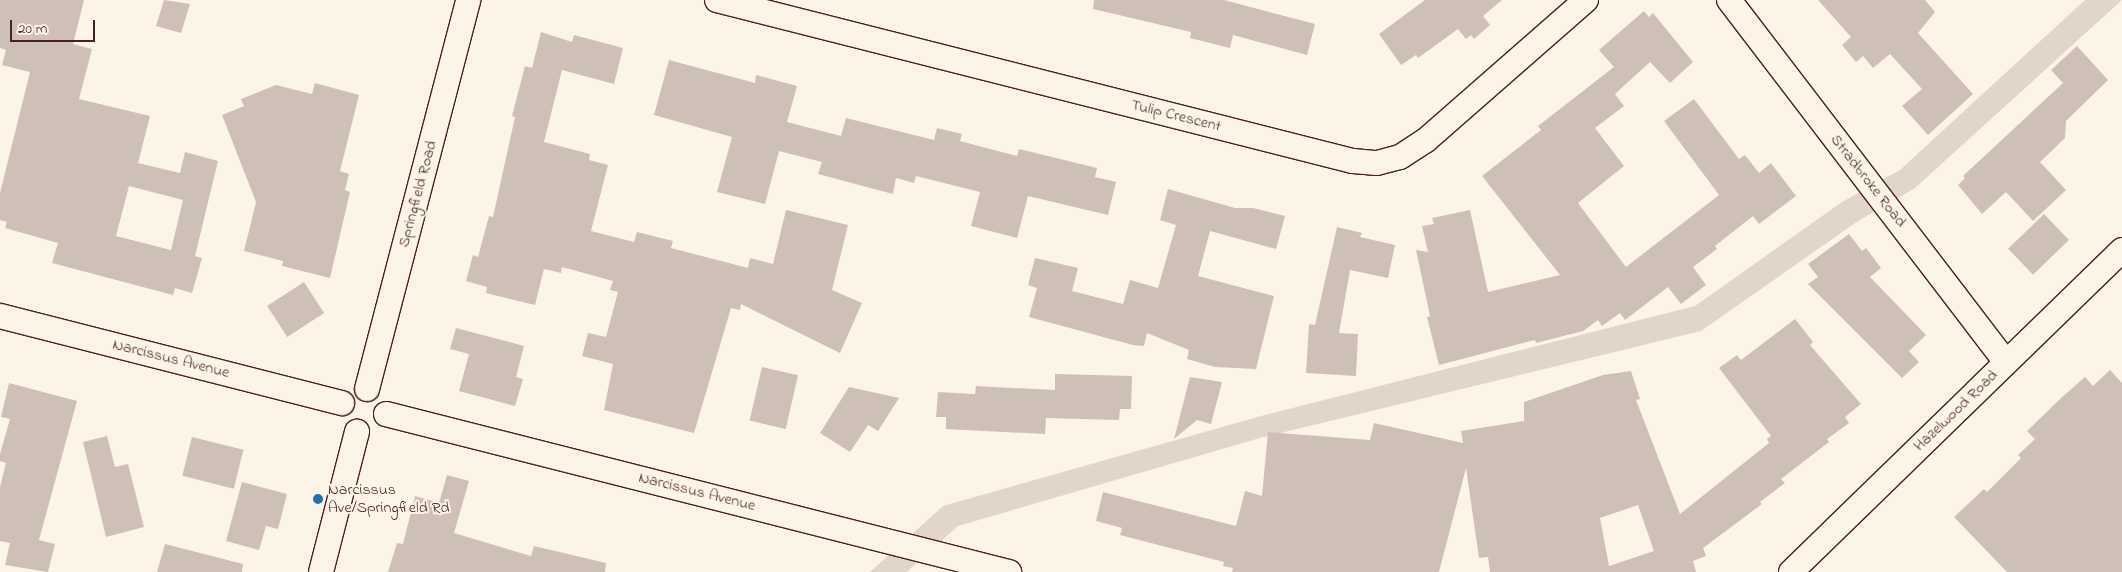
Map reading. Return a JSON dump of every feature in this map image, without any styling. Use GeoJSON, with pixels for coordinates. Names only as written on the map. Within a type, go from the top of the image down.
{"type":"FeatureCollection","features":[{"type":"Feature","properties":{"kind":"street","name":"Springfield Road"},"geometry":{"type":"LineString","coordinates":[[367,388],[468,0]]}},
{"type":"Feature","properties":{"kind":"street","name":"Tulip Crescent"},"geometry":{"type":"LineString","coordinates":[[717,0],[1345,158],[1377,163],[1400,157],[1425,141],[1586,0]]}},
{"type":"Feature","properties":{"kind":"street","name":"Stradbroke Road"},"geometry":{"type":"LineString","coordinates":[[1729,0],[2006,362]]}},
{"type":"Feature","properties":{"kind":"street","name":"Hazelwood Road"},"geometry":{"type":"LineString","coordinates":[[1791,572],[2122,250]]}},
{"type":"Feature","properties":{"kind":"street","name":"Narcissus Avenue"},"geometry":{"type":"LineString","coordinates":[[0,316],[342,403]]}},
{"type":"Feature","properties":{"kind":"street"},"geometry":{"type":"LineString","coordinates":[[367,388],[382,398],[386,414],[375,430],[357,432],[343,422],[342,403],[352,391],[367,388]]}},
{"type":"Feature","properties":{"kind":"street","name":"Narcissus Avenue"},"geometry":{"type":"LineString","coordinates":[[386,414],[1009,572]]}},
{"type":"Feature","properties":{"kind":"street"},"geometry":{"type":"LineString","coordinates":[[322,572],[357,432]]}},
{"type":"Feature","properties":{"kind":"shaded area"},"geometry":{"type":"Polygon","coordinates":[[[2085,0],[2122,0],[1915,188],[1858,221],[1701,331],[1260,438],[958,526],[907,572],[870,572],[943,506],[1261,416],[1695,306],[1842,202],[1900,170],[2085,0]]]}},
{"type":"Feature","properties":{"kind":"building"},"geometry":{"type":"Polygon","coordinates":[[[0,0],[84,0],[73,44],[92,49],[79,99],[150,116],[138,163],[180,173],[185,152],[218,161],[195,256],[202,258],[192,293],[175,288],[173,295],[52,263],[58,243],[5,228],[7,222],[0,220],[0,193],[30,72],[2,65],[6,50],[0,48],[0,0]],[[129,186],[116,236],[171,250],[183,200],[129,186]]]}},
{"type":"Feature","properties":{"kind":"building"},"geometry":{"type":"Polygon","coordinates":[[[164,0],[190,4],[181,33],[156,26],[164,0]]]}},
{"type":"Feature","properties":{"kind":"building"},"geometry":{"type":"Polygon","coordinates":[[[1094,0],[1224,0],[1315,24],[1307,55],[1233,35],[1230,48],[1190,38],[1191,32],[1093,9],[1094,0]]]}},
{"type":"Feature","properties":{"kind":"building"},"geometry":{"type":"Polygon","coordinates":[[[1425,0],[1502,0],[1483,16],[1490,25],[1474,39],[1471,35],[1466,39],[1458,29],[1418,58],[1416,55],[1401,65],[1379,34],[1425,0]]]}},
{"type":"Feature","properties":{"kind":"building"},"geometry":{"type":"Polygon","coordinates":[[[1818,0],[1925,0],[1935,12],[1918,33],[1973,94],[1928,135],[1902,106],[1922,89],[1890,54],[1873,68],[1863,56],[1856,62],[1842,45],[1851,37],[1818,0]]]}},
{"type":"Feature","properties":{"kind":"building"},"geometry":{"type":"Polygon","coordinates":[[[1644,11],[1649,17],[1653,13],[1693,62],[1670,83],[1650,62],[1615,94],[1624,106],[1595,128],[1624,166],[1578,203],[1626,267],[1719,195],[1664,121],[1694,99],[1739,159],[1745,155],[1759,173],[1771,163],[1796,196],[1759,224],[1753,216],[1715,246],[1717,249],[1693,267],[1706,285],[1681,304],[1668,287],[1625,320],[1620,313],[1602,326],[1598,320],[1583,331],[1536,343],[1535,340],[1439,365],[1427,317],[1430,316],[1416,250],[1428,252],[1422,226],[1434,224],[1432,218],[1470,210],[1488,292],[1560,275],[1482,176],[1541,130],[1538,126],[1614,67],[1599,50],[1644,11]]]}},
{"type":"Feature","properties":{"kind":"building"},"geometry":{"type":"Polygon","coordinates":[[[541,32],[572,42],[574,35],[623,48],[614,84],[562,70],[544,142],[590,154],[589,160],[608,165],[591,231],[634,242],[637,232],[673,241],[671,248],[748,268],[750,258],[773,264],[786,210],[848,225],[832,290],[862,303],[840,353],[741,304],[740,310],[731,308],[694,433],[604,410],[613,364],[582,356],[588,333],[606,337],[618,292],[610,290],[613,281],[562,267],[561,273],[544,269],[535,305],[486,293],[487,287],[466,281],[473,255],[478,257],[489,216],[493,217],[515,117],[512,116],[525,66],[532,68],[541,32]]]}},
{"type":"Feature","properties":{"kind":"building"},"geometry":{"type":"Polygon","coordinates":[[[2077,46],[2108,80],[2066,121],[2065,138],[2040,162],[2066,190],[2033,221],[2006,192],[1982,214],[1958,185],[1965,178],[1963,176],[2063,83],[2051,70],[2077,46]]]}},
{"type":"Feature","properties":{"kind":"building"},"geometry":{"type":"Polygon","coordinates":[[[669,60],[755,83],[756,75],[797,86],[787,122],[841,136],[846,118],[934,140],[937,128],[962,134],[960,141],[1017,156],[1019,149],[1097,168],[1095,177],[1116,182],[1108,215],[1028,196],[1017,238],[971,226],[980,192],[916,176],[914,183],[896,178],[893,194],[818,174],[822,162],[779,151],[765,204],[717,192],[732,137],[654,115],[669,60]]]}},
{"type":"Feature","properties":{"kind":"building"},"geometry":{"type":"Polygon","coordinates":[[[315,83],[359,95],[340,171],[349,174],[345,190],[350,192],[330,278],[282,266],[283,261],[244,251],[256,202],[222,115],[244,106],[241,99],[276,85],[312,94],[315,83]]]}},
{"type":"Feature","properties":{"kind":"building"},"geometry":{"type":"Polygon","coordinates":[[[1168,189],[1235,208],[1253,208],[1285,216],[1276,249],[1210,231],[1198,276],[1274,296],[1256,369],[1215,367],[1187,359],[1189,350],[1147,333],[1144,346],[1133,345],[1029,317],[1037,288],[1028,285],[1035,258],[1078,268],[1072,291],[1123,304],[1130,280],[1158,288],[1176,225],[1160,220],[1168,189]]]}},
{"type":"Feature","properties":{"kind":"building"},"geometry":{"type":"Polygon","coordinates":[[[2044,214],[2069,240],[2033,275],[2008,249],[2044,214]]]}},
{"type":"Feature","properties":{"kind":"building"},"geometry":{"type":"Polygon","coordinates":[[[1337,227],[1362,233],[1360,237],[1395,245],[1388,278],[1350,270],[1339,333],[1358,334],[1356,376],[1306,373],[1309,324],[1315,325],[1337,227]]]}},
{"type":"Feature","properties":{"kind":"building"},"geometry":{"type":"Polygon","coordinates":[[[1849,234],[1862,251],[1866,248],[1881,268],[1870,277],[1926,335],[1909,351],[1919,362],[1902,378],[1808,284],[1818,277],[1808,264],[1849,234]]]}},
{"type":"Feature","properties":{"kind":"building"},"geometry":{"type":"Polygon","coordinates":[[[304,282],[324,313],[287,337],[267,306],[304,282]]]}},
{"type":"Feature","properties":{"kind":"building"},"geometry":{"type":"Polygon","coordinates":[[[1795,319],[1813,342],[1810,345],[1861,404],[1845,417],[1849,423],[1827,439],[1829,442],[1781,479],[1785,483],[1760,502],[1762,504],[1703,548],[1706,556],[1693,561],[1696,572],[1490,572],[1488,557],[1479,558],[1466,468],[1439,572],[1232,572],[1233,568],[1223,566],[1224,562],[1120,535],[1122,528],[1096,521],[1103,492],[1236,526],[1245,491],[1262,496],[1268,432],[1370,440],[1374,423],[1463,443],[1461,431],[1524,421],[1524,402],[1603,375],[1631,371],[1640,399],[1636,400],[1680,514],[1769,443],[1767,439],[1771,436],[1719,368],[1737,355],[1741,360],[1795,319]],[[1638,505],[1600,518],[1609,566],[1654,551],[1638,505]]]}},
{"type":"Feature","properties":{"kind":"building"},"geometry":{"type":"Polygon","coordinates":[[[456,328],[524,346],[516,377],[523,379],[515,406],[459,391],[469,354],[450,349],[456,328]]]}},
{"type":"Feature","properties":{"kind":"building"},"geometry":{"type":"Polygon","coordinates":[[[762,367],[798,375],[786,429],[750,421],[762,367]]]}},
{"type":"Feature","properties":{"kind":"building"},"geometry":{"type":"Polygon","coordinates":[[[2110,370],[2122,383],[2122,572],[2007,572],[1954,517],[1984,489],[1987,492],[2021,458],[2018,455],[2035,439],[2027,431],[2060,399],[2085,377],[2093,386],[2110,370]]]}},
{"type":"Feature","properties":{"kind":"building"},"geometry":{"type":"Polygon","coordinates":[[[1055,374],[1132,376],[1131,409],[1120,409],[1119,420],[1046,418],[1045,434],[946,429],[946,417],[936,417],[938,392],[975,394],[976,386],[1055,390],[1055,374]]]}},
{"type":"Feature","properties":{"kind":"building"},"geometry":{"type":"Polygon","coordinates":[[[1190,377],[1222,382],[1211,424],[1197,420],[1174,439],[1190,377]]]}},
{"type":"Feature","properties":{"kind":"building"},"geometry":{"type":"Polygon","coordinates":[[[9,383],[77,401],[39,540],[55,544],[48,572],[5,565],[10,543],[0,541],[0,487],[6,463],[0,461],[0,454],[10,419],[1,417],[9,383]]]}},
{"type":"Feature","properties":{"kind":"building"},"geometry":{"type":"Polygon","coordinates":[[[849,387],[899,398],[878,431],[868,425],[850,452],[820,433],[849,387]]]}},
{"type":"Feature","properties":{"kind":"building"},"geometry":{"type":"Polygon","coordinates":[[[107,436],[115,467],[128,464],[144,527],[106,537],[83,442],[107,436]]]}},
{"type":"Feature","properties":{"kind":"building"},"geometry":{"type":"Polygon","coordinates":[[[192,437],[243,450],[234,489],[182,476],[192,437]]]}},
{"type":"Feature","properties":{"kind":"building"},"geometry":{"type":"Polygon","coordinates":[[[447,475],[469,481],[454,533],[531,556],[534,546],[606,563],[605,572],[388,572],[397,543],[403,544],[415,496],[439,503],[447,475]]]}},
{"type":"Feature","properties":{"kind":"building"},"geometry":{"type":"Polygon","coordinates":[[[242,482],[287,494],[278,529],[266,526],[259,550],[226,541],[242,482]]]}},
{"type":"Feature","properties":{"kind":"building"},"geometry":{"type":"Polygon","coordinates":[[[165,544],[243,564],[242,572],[157,572],[165,544]]]}},
{"type":"Feature","properties":{"kind":"place","name":"Narcissus Ave/Springfield Rd"},"geometry":{"type":"Point","coordinates":[318,499]}}]}
